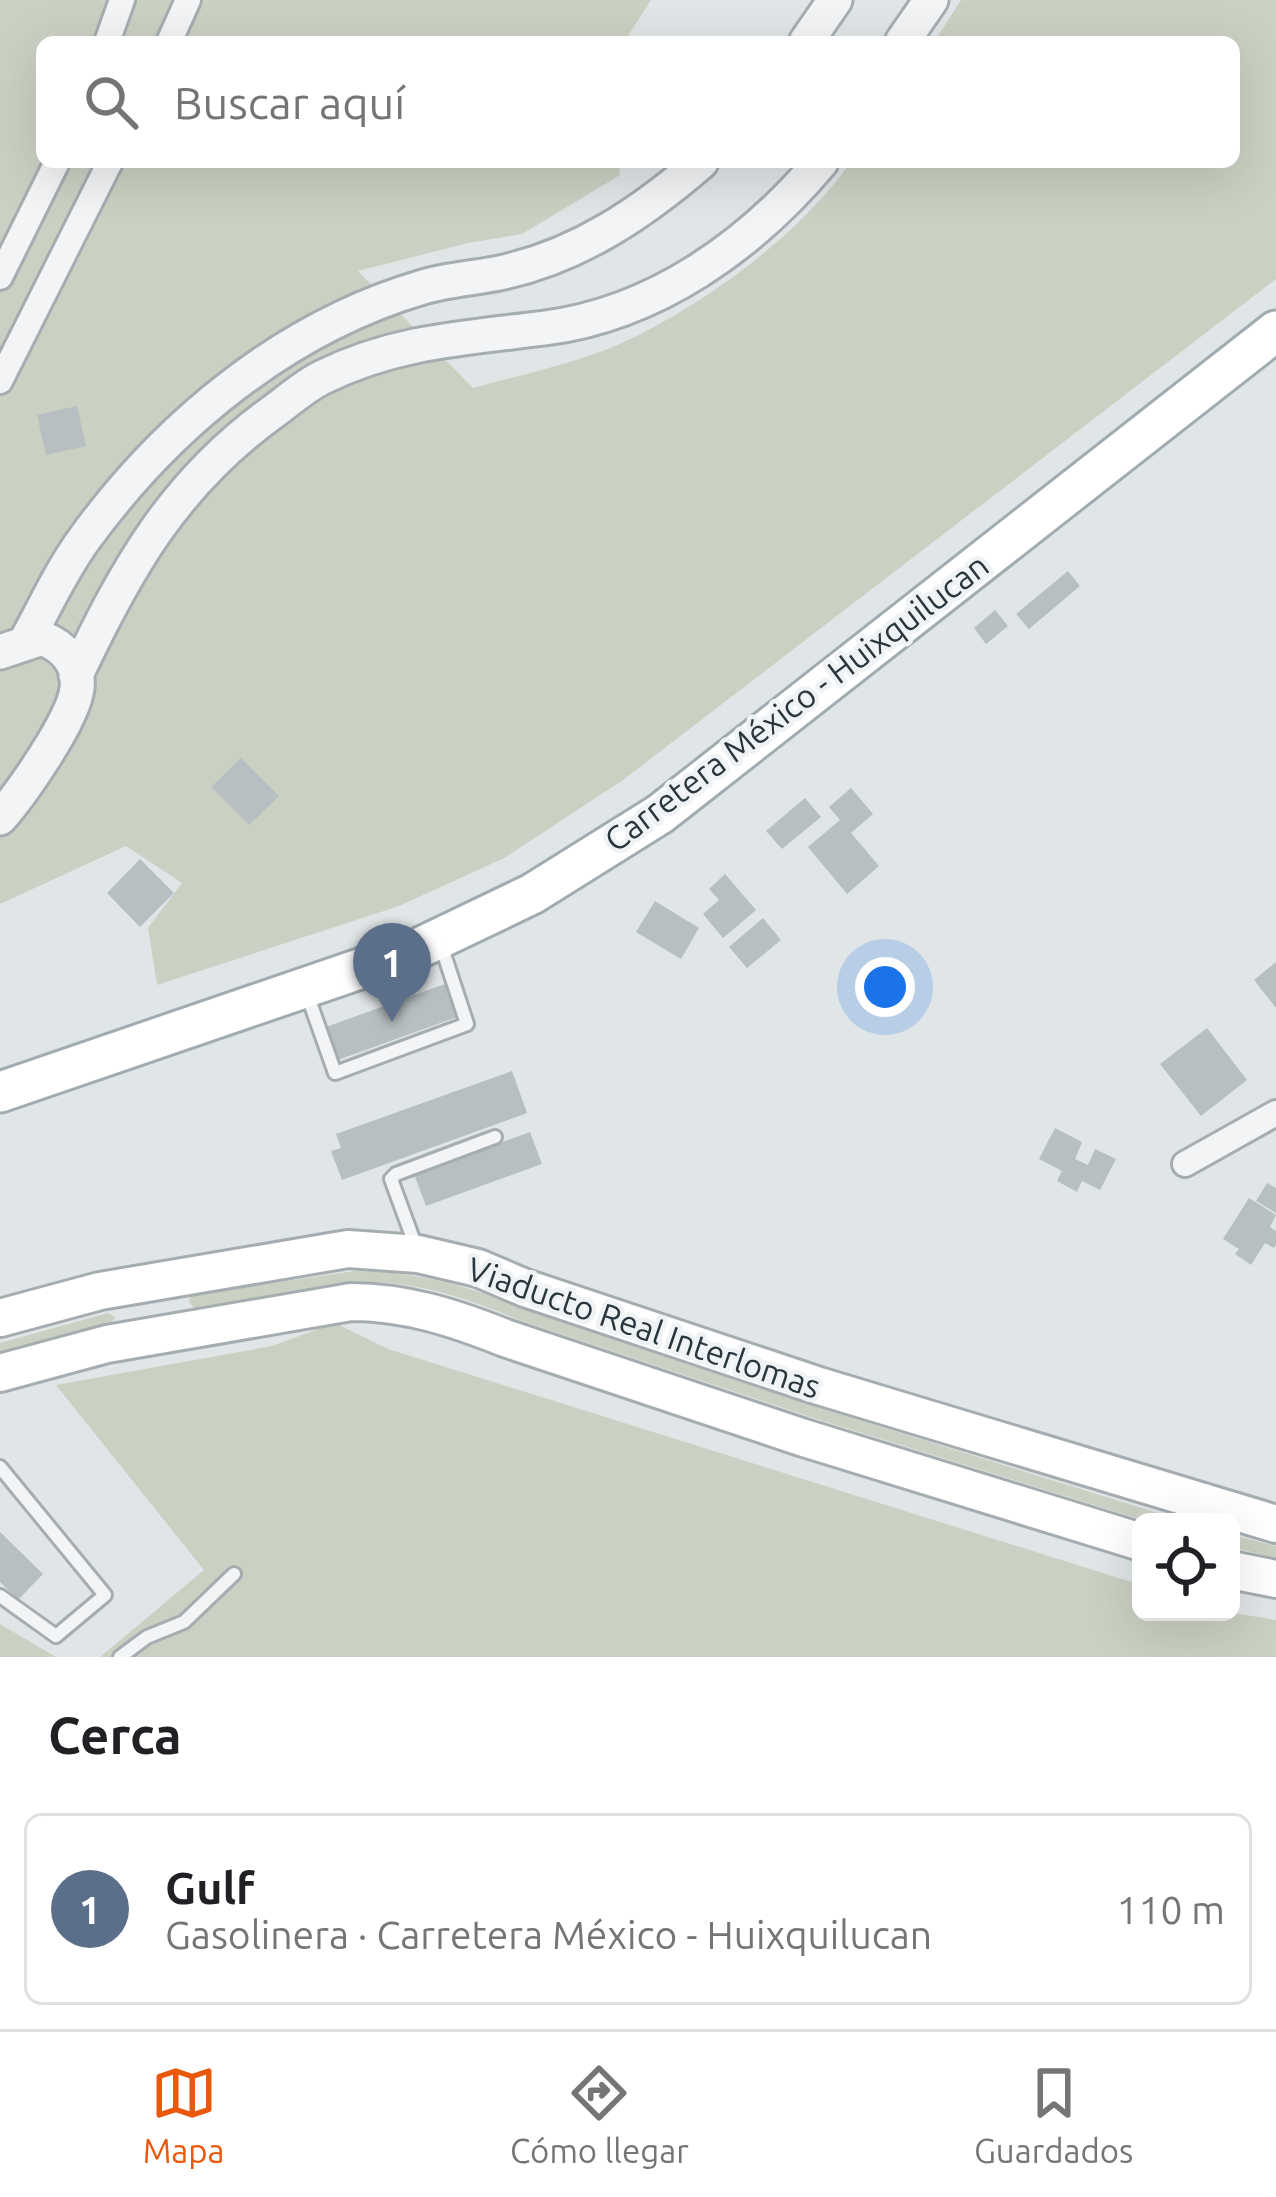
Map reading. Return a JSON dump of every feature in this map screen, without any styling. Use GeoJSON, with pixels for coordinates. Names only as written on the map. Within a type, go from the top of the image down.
{"type":"FeatureCollection","features":[{"type":"Feature","properties":{"kind":"main road","name":"Carretera México - Huixquilucan"},"geometry":{"type":"LineString","coordinates":[[0,1092],[305,988],[439,938],[532,894],[660,814],[1276,331]]}},
{"type":"Feature","properties":{"kind":"main road","name":"Viaducto Real Interlomas"},"geometry":{"type":"LineString","coordinates":[[0,1318],[100,1291],[349,1249],[383,1248],[478,1268],[841,1393],[1276,1524]]}},
{"type":"Feature","properties":{"kind":"main road","name":"Viaducto Real Interlomas"},"geometry":{"type":"LineString","coordinates":[[0,1373],[107,1344],[332,1305],[377,1302],[406,1306],[459,1319],[801,1437],[1132,1539]]}},
{"type":"Feature","properties":{"kind":"main road"},"geometry":{"type":"LineString","coordinates":[[1240,1572],[1276,1579]]}},
{"type":"Feature","properties":{"kind":"street"},"geometry":{"type":"LineString","coordinates":[[109,36],[122,0]]}},
{"type":"Feature","properties":{"kind":"street"},"geometry":{"type":"LineString","coordinates":[[172,36],[188,0]]}},
{"type":"Feature","properties":{"kind":"street"},"geometry":{"type":"LineString","coordinates":[[810,36],[836,0]]}},
{"type":"Feature","properties":{"kind":"street"},"geometry":{"type":"LineString","coordinates":[[906,36],[931,0]]}},
{"type":"Feature","properties":{"kind":"street"},"geometry":{"type":"LineString","coordinates":[[0,277],[54,168]]}},
{"type":"Feature","properties":{"kind":"street"},"geometry":{"type":"LineString","coordinates":[[0,381],[107,168]]}},
{"type":"Feature","properties":{"kind":"street"},"geometry":{"type":"LineString","coordinates":[[13,647],[83,540],[162,445],[242,379],[333,320],[425,286],[508,271],[580,248],[662,196],[694,168]]}},
{"type":"Feature","properties":{"kind":"street"},"geometry":{"type":"LineString","coordinates":[[76,675],[151,533],[241,436],[320,379],[383,354],[460,335],[550,328],[637,305],[708,266],[764,221],[815,168]]}},
{"type":"Feature","properties":{"kind":"street"},"geometry":{"type":"LineString","coordinates":[[0,818],[26,784],[78,687],[61,646],[42,638],[13,647]]}},
{"type":"Feature","properties":{"kind":"street"},"geometry":{"type":"LineString","coordinates":[[1186,1164],[1276,1113]]}},
{"type":"Feature","properties":{"kind":"lane"},"geometry":{"type":"LineString","coordinates":[[305,988],[335,1073],[466,1024],[439,938]]}},
{"type":"Feature","properties":{"kind":"lane"},"geometry":{"type":"LineString","coordinates":[[418,1254],[391,1179],[495,1137]]}},
{"type":"Feature","properties":{"kind":"lane"},"geometry":{"type":"LineString","coordinates":[[0,1467],[105,1595],[56,1636],[0,1596]]}},
{"type":"Feature","properties":{"kind":"lane"},"geometry":{"type":"LineString","coordinates":[[120,1657],[147,1637],[184,1622],[234,1574]]}},
{"type":"Feature","properties":{"kind":"shaded area"},"geometry":{"type":"Polygon","coordinates":[[[0,0],[651,0],[628,36],[36,36],[36,168],[619,168],[620,175],[522,234],[358,271],[473,388],[599,352],[669,319],[782,238],[846,168],[1240,168],[1240,36],[938,36],[961,0],[1276,0],[1276,279],[623,780],[504,858],[399,906],[157,985],[148,928],[182,883],[126,846],[0,904],[0,0]]]}},
{"type":"Feature","properties":{"kind":"shaded area"},"geometry":{"type":"Polygon","coordinates":[[[355,1271],[421,1277],[1158,1513],[1132,1513],[1132,1517],[817,1419],[423,1288],[343,1284],[196,1311],[189,1302],[191,1295],[355,1271]]]}},
{"type":"Feature","properties":{"kind":"shaded area"},"geometry":{"type":"Polygon","coordinates":[[[108,1313],[115,1317],[110,1325],[0,1355],[0,1343],[108,1313]]]}},
{"type":"Feature","properties":{"kind":"shaded area"},"geometry":{"type":"Polygon","coordinates":[[[335,1323],[388,1349],[1132,1582],[1132,1621],[1240,1621],[1240,1614],[1276,1620],[1276,1657],[100,1657],[204,1570],[56,1385],[272,1346],[335,1323]]]}},
{"type":"Feature","properties":{"kind":"shaded area"},"geometry":{"type":"Polygon","coordinates":[[[1240,1537],[1276,1546],[1276,1558],[1240,1549],[1240,1537]]]}},
{"type":"Feature","properties":{"kind":"shaded area"},"geometry":{"type":"Polygon","coordinates":[[[0,1624],[56,1657],[0,1657],[0,1624]]]}},
{"type":"Feature","properties":{"kind":"building"},"geometry":{"type":"Polygon","coordinates":[[[77,406],[86,446],[46,455],[37,415],[77,406]]]}},
{"type":"Feature","properties":{"kind":"building"},"geometry":{"type":"Polygon","coordinates":[[[1068,571],[1080,586],[1029,629],[1016,614],[1068,571]]]}},
{"type":"Feature","properties":{"kind":"building"},"geometry":{"type":"Polygon","coordinates":[[[995,610],[1008,626],[986,644],[974,628],[995,610]]]}},
{"type":"Feature","properties":{"kind":"building"},"geometry":{"type":"Polygon","coordinates":[[[241,758],[279,796],[249,825],[211,787],[241,758]]]}},
{"type":"Feature","properties":{"kind":"building"},"geometry":{"type":"Polygon","coordinates":[[[851,788],[873,814],[851,833],[879,866],[847,894],[808,847],[840,820],[829,807],[851,788]]]}},
{"type":"Feature","properties":{"kind":"building"},"geometry":{"type":"Polygon","coordinates":[[[805,798],[821,817],[782,849],[766,831],[805,798]]]}},
{"type":"Feature","properties":{"kind":"building"},"geometry":{"type":"Polygon","coordinates":[[[140,859],[174,893],[140,927],[107,893],[140,859]]]}},
{"type":"Feature","properties":{"kind":"building"},"geometry":{"type":"Polygon","coordinates":[[[725,874],[756,910],[723,938],[703,914],[719,900],[709,889],[725,874]]]}},
{"type":"Feature","properties":{"kind":"building"},"geometry":{"type":"Polygon","coordinates":[[[655,901],[699,928],[681,959],[636,932],[655,901]]]}},
{"type":"Feature","properties":{"kind":"building"},"geometry":{"type":"Polygon","coordinates":[[[763,918],[781,940],[747,968],[729,947],[763,918]]]}},
{"type":"Feature","properties":{"kind":"building"},"geometry":{"type":"Polygon","coordinates":[[[1276,962],[1276,1008],[1254,980],[1276,962]]]}},
{"type":"Feature","properties":{"kind":"building"},"geometry":{"type":"Polygon","coordinates":[[[445,984],[457,1017],[338,1060],[326,1027],[445,984]]]}},
{"type":"Feature","properties":{"kind":"building"},"geometry":{"type":"Polygon","coordinates":[[[1207,1028],[1247,1080],[1201,1116],[1160,1064],[1207,1028]]]}},
{"type":"Feature","properties":{"kind":"building"},"geometry":{"type":"Polygon","coordinates":[[[512,1071],[527,1113],[342,1180],[331,1151],[341,1148],[336,1134],[512,1071]]]}},
{"type":"Feature","properties":{"kind":"building"},"geometry":{"type":"Polygon","coordinates":[[[1055,1128],[1082,1142],[1075,1159],[1088,1165],[1095,1149],[1116,1159],[1100,1190],[1082,1181],[1077,1192],[1057,1181],[1062,1171],[1039,1159],[1055,1128]]]}},
{"type":"Feature","properties":{"kind":"building"},"geometry":{"type":"Polygon","coordinates":[[[530,1132],[542,1164],[426,1206],[414,1174],[530,1132]]]}},
{"type":"Feature","properties":{"kind":"building"},"geometry":{"type":"Polygon","coordinates":[[[1267,1183],[1276,1188],[1276,1213],[1256,1201],[1267,1183]]]}},
{"type":"Feature","properties":{"kind":"building"},"geometry":{"type":"Polygon","coordinates":[[[1249,1198],[1276,1215],[1270,1227],[1276,1231],[1276,1245],[1265,1243],[1251,1265],[1223,1239],[1249,1198]]]}},
{"type":"Feature","properties":{"kind":"building"},"geometry":{"type":"Polygon","coordinates":[[[0,1532],[43,1574],[18,1600],[0,1582],[0,1532]]]}},
{"type":"Feature","properties":{"kind":"place","name":"Gulf"},"geometry":{"type":"Point","coordinates":[392,1022]}}]}
